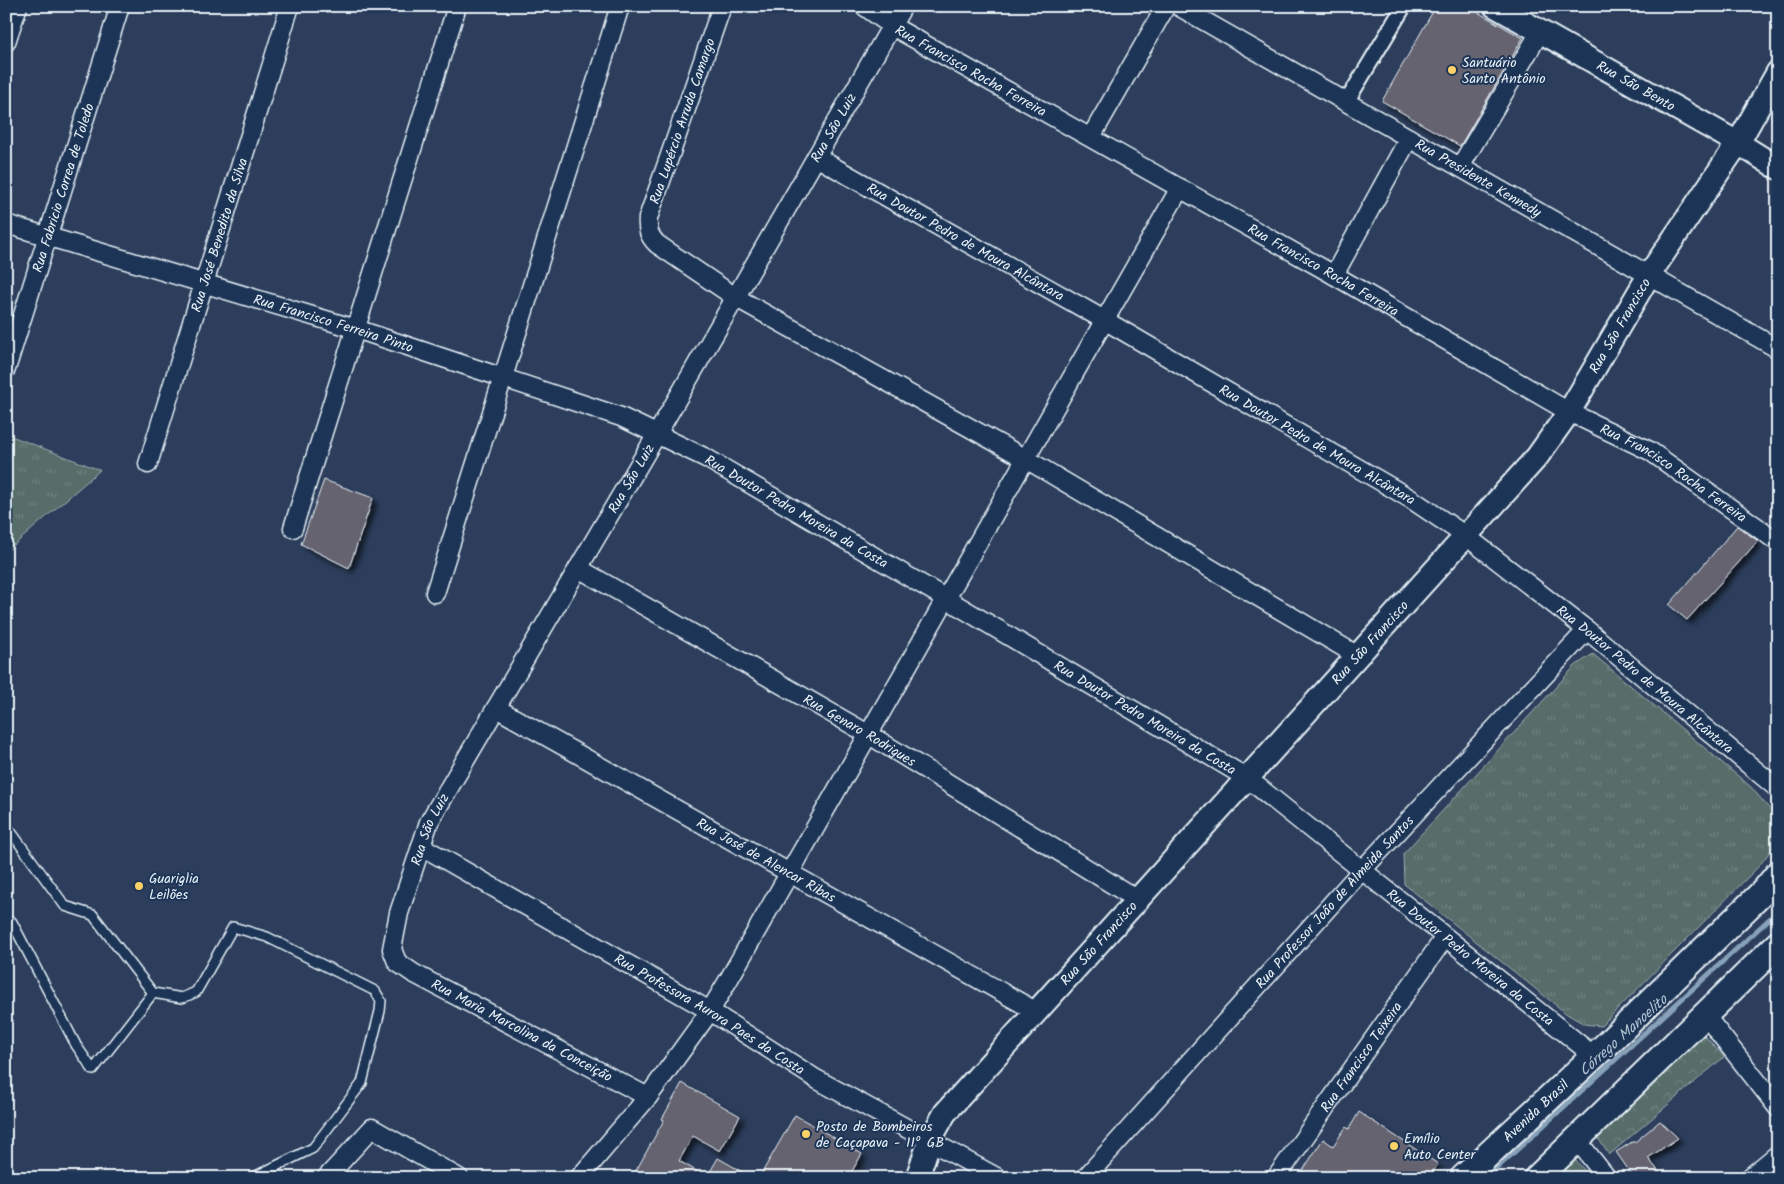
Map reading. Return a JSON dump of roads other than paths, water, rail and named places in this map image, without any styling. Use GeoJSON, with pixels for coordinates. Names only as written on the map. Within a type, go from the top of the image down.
{"type":"FeatureCollection","features":[{"type":"Feature","properties":{"kind":"main road","name":"Avenida Brasil"},"geometry":{"type":"LineString","coordinates":[[1463,1178],[1594,1056],[1764,890],[1778,874]]}},
{"type":"Feature","properties":{"kind":"main road"},"geometry":{"type":"LineString","coordinates":[[1537,1178],[1778,944]]}},
{"type":"Feature","properties":{"kind":"street"},"geometry":{"type":"LineString","coordinates":[[6,42],[18,6]]}},
{"type":"Feature","properties":{"kind":"street","name":"Rua Fabricio Correa de Toledo"},"geometry":{"type":"LineString","coordinates":[[6,369],[120,6]]}},
{"type":"Feature","properties":{"kind":"street","name":"Rua José Benedito da Silva"},"geometry":{"type":"LineString","coordinates":[[148,464],[290,6]]}},
{"type":"Feature","properties":{"kind":"street"},"geometry":{"type":"LineString","coordinates":[[294,528],[457,6]]}},
{"type":"Feature","properties":{"kind":"street"},"geometry":{"type":"LineString","coordinates":[[435,593],[620,6]]}},
{"type":"Feature","properties":{"kind":"street","name":"Rua Lupércio Arruda Camargo"},"geometry":{"type":"LineString","coordinates":[[722,6],[648,218],[648,228],[650,237],[657,244],[735,297]]}},
{"type":"Feature","properties":{"kind":"street","name":"Rua Francisco Rocha Ferreira"},"geometry":{"type":"LineString","coordinates":[[864,6],[892,26],[1334,275],[1569,412],[1650,451],[1778,542]]}},
{"type":"Feature","properties":{"kind":"street","name":"Rua São Luiz"},"geometry":{"type":"LineString","coordinates":[[397,962],[392,949],[399,913],[429,822],[657,434],[903,6]]}},
{"type":"Feature","properties":{"kind":"street"},"geometry":{"type":"LineString","coordinates":[[1091,137],[1166,6]]}},
{"type":"Feature","properties":{"kind":"street","name":"Rua Presidente Kennedy"},"geometry":{"type":"LineString","coordinates":[[1178,6],[1778,349]]}},
{"type":"Feature","properties":{"kind":"street"},"geometry":{"type":"LineString","coordinates":[[1347,101],[1404,6]]}},
{"type":"Feature","properties":{"kind":"street","name":"Rua São Bento"},"geometry":{"type":"LineString","coordinates":[[1495,6],[1738,143],[1778,168]]}},
{"type":"Feature","properties":{"kind":"street"},"geometry":{"type":"LineString","coordinates":[[1460,167],[1540,32]]}},
{"type":"Feature","properties":{"kind":"street","name":"Rua São Francisco"},"geometry":{"type":"LineString","coordinates":[[917,1178],[930,1140],[945,1113],[1537,456],[1569,412],[1649,275],[1738,143],[1778,72]]}},
{"type":"Feature","properties":{"kind":"street"},"geometry":{"type":"LineString","coordinates":[[1334,275],[1409,138]]}},
{"type":"Feature","properties":{"kind":"street","name":"Rua Doutor Pedro de Moura Alcântara"},"geometry":{"type":"LineString","coordinates":[[816,157],[1106,321],[1411,499],[1466,536],[1587,630],[1778,790]]}},
{"type":"Feature","properties":{"kind":"street"},"geometry":{"type":"LineString","coordinates":[[579,1178],[648,1097],[710,1011],[945,598],[1106,321],[1180,188]]}},
{"type":"Feature","properties":{"kind":"street","name":"Rua Francisco Ferreira Pinto"},"geometry":{"type":"LineString","coordinates":[[6,224],[356,329],[621,417],[657,434]]}},
{"type":"Feature","properties":{"kind":"street"},"geometry":{"type":"LineString","coordinates":[[735,297],[1026,459],[1358,656]]}},
{"type":"Feature","properties":{"kind":"street","name":"Rua Doutor Pedro Moreira da Costa"},"geometry":{"type":"LineString","coordinates":[[657,434],[706,458],[1247,778],[1594,1056]]}},
{"type":"Feature","properties":{"kind":"street","name":"Rua Genaro Rodrigues"},"geometry":{"type":"LineString","coordinates":[[578,568],[868,734],[1138,900]]}},
{"type":"Feature","properties":{"kind":"street","name":"Rua Professor João de Almeida Santos"},"geometry":{"type":"LineString","coordinates":[[1085,1178],[1362,870],[1587,630]]}},
{"type":"Feature","properties":{"kind":"street","name":"Rua José de Alencar Ribas"},"geometry":{"type":"LineString","coordinates":[[496,708],[1037,1012]]}},
{"type":"Feature","properties":{"kind":"street","name":"Rua Professora Aurora Paes da Costa"},"geometry":{"type":"LineString","coordinates":[[421,846],[710,1011],[816,1079],[998,1178]]}},
{"type":"Feature","properties":{"kind":"street","name":"Rua Francisco Teixeira"},"geometry":{"type":"LineString","coordinates":[[1276,1178],[1445,937]]}},
{"type":"Feature","properties":{"kind":"street","name":"Rua Maria Marcolina da Conceição"},"geometry":{"type":"LineString","coordinates":[[397,962],[414,974],[648,1097]]}},
{"type":"Feature","properties":{"kind":"street"},"geometry":{"type":"LineString","coordinates":[[1705,1015],[1778,1108]]}},
{"type":"Feature","properties":{"kind":"street"},"geometry":{"type":"LineString","coordinates":[[326,1178],[372,1128],[458,1178]]}},
{"type":"Feature","properties":{"kind":"street"},"geometry":{"type":"LineString","coordinates":[[1576,1140],[1607,1178]]}},
{"type":"Feature","properties":{"kind":"street"},"geometry":{"type":"LineString","coordinates":[[1749,1178],[1778,1154]]}},
{"type":"Feature","properties":{"kind":"lane"},"geometry":{"type":"LineString","coordinates":[[6,825],[66,906],[93,915],[154,994],[182,998],[196,992],[232,927],[267,937],[376,991],[381,1001],[380,1011],[362,1083],[313,1148],[252,1178]]}},
{"type":"Feature","properties":{"kind":"lane"},"geometry":{"type":"LineString","coordinates":[[12,922],[76,1045],[93,1070],[154,994]]}},
{"type":"Feature","properties":{"kind":"waterway","name":"Córrego Manoelito"},"geometry":{"type":"LineString","coordinates":[[1486,1178],[1778,911]]}},
{"type":"Feature","properties":{"kind":"place","name":"Santuário Santo Antônio"},"geometry":{"type":"Point","coordinates":[1452,70]}},
{"type":"Feature","properties":{"kind":"place","name":"Guariglia Leilões"},"geometry":{"type":"Point","coordinates":[139,886]}},
{"type":"Feature","properties":{"kind":"place","name":"Posto de Bombeiros de Caçapava - 11º GB"},"geometry":{"type":"Point","coordinates":[806,1134]}},
{"type":"Feature","properties":{"kind":"place","name":"Emílio Auto Center"},"geometry":{"type":"Point","coordinates":[1394,1146]}}]}
